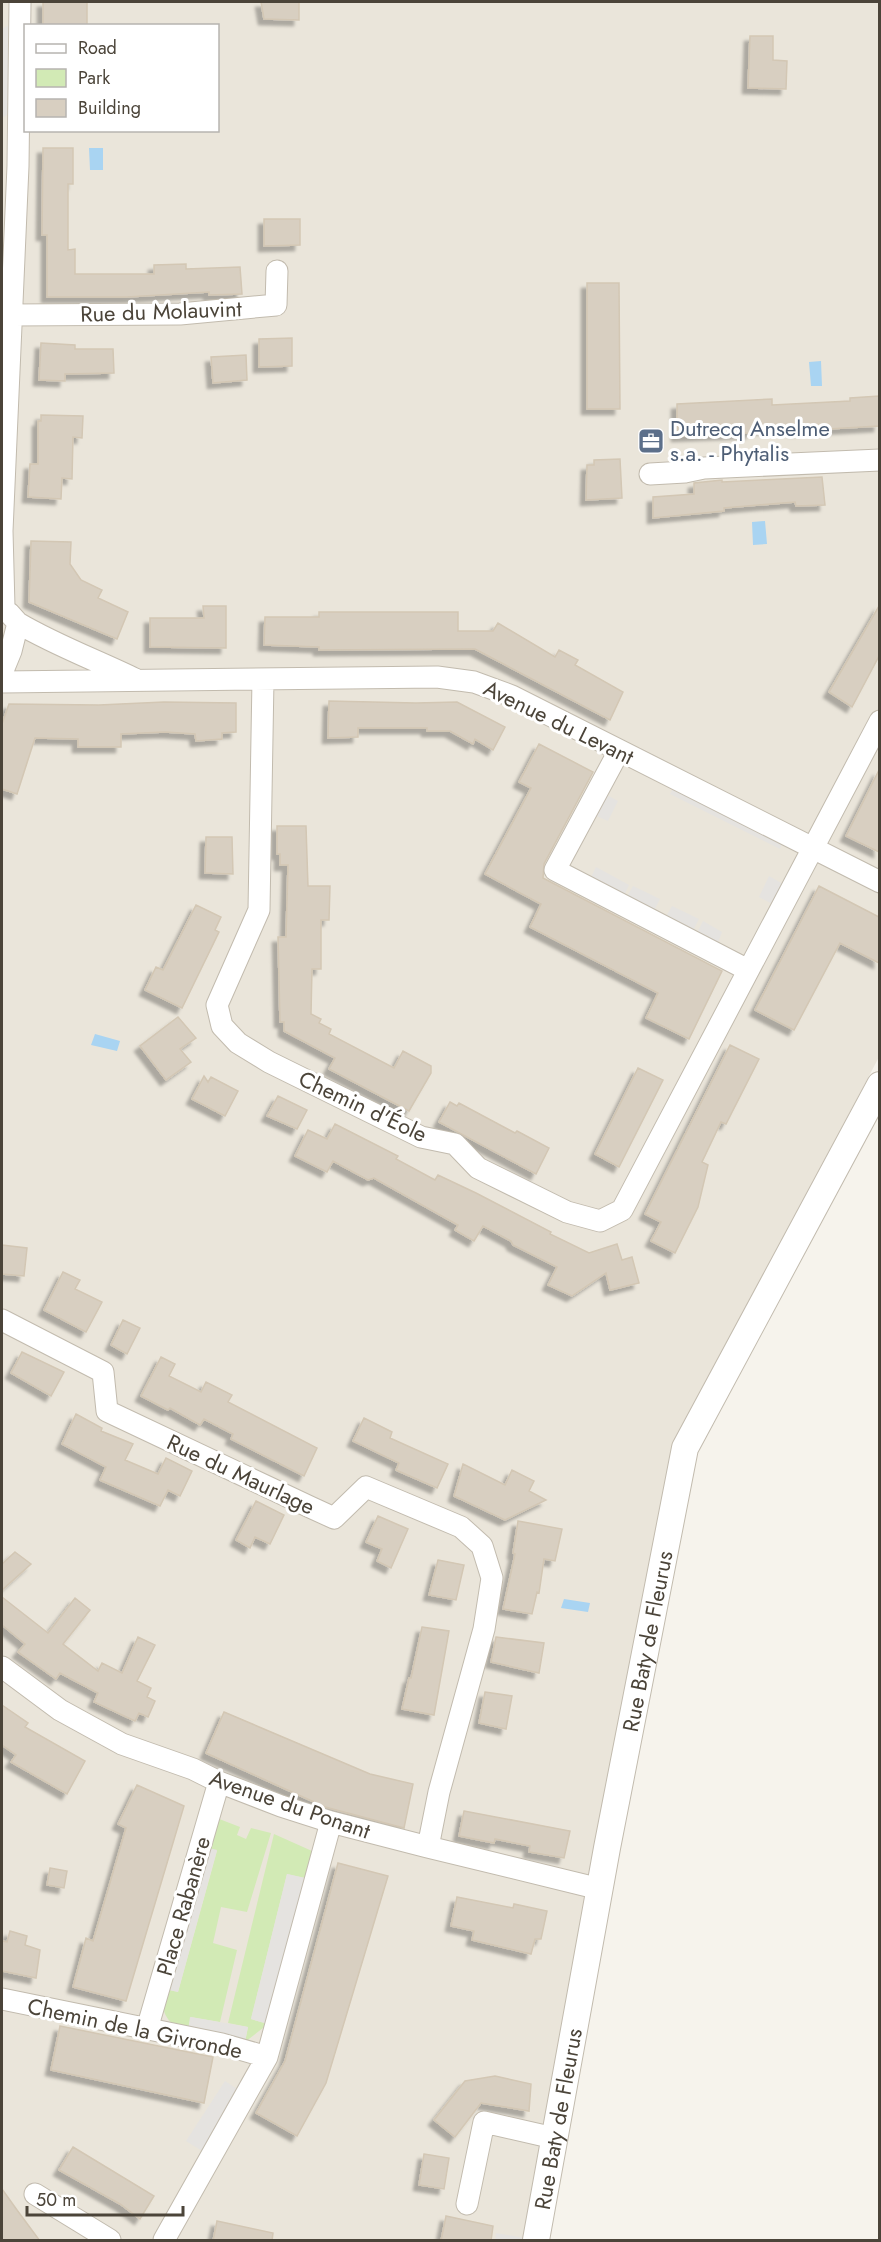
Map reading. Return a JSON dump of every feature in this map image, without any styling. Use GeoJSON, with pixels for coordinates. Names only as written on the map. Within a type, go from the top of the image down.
{"type":"FeatureCollection","features":[{"type":"Feature","properties":{"kind":"street"},"geometry":{"type":"LineString","coordinates":[[2,673],[11,651],[2,532],[12,315],[20,2]]}},
{"type":"Feature","properties":{"kind":"street","name":"Rue du Molauvint"},"geometry":{"type":"LineString","coordinates":[[12,315],[180,314],[276,305],[277,271]]}},
{"type":"Feature","properties":{"kind":"street"},"geometry":{"type":"LineString","coordinates":[[650,474],[704,468],[879,460]]}},
{"type":"Feature","properties":{"kind":"street","name":"Avenue du Levant"},"geometry":{"type":"LineString","coordinates":[[8,612],[43,638],[91,657],[138,681]]}},
{"type":"Feature","properties":{"kind":"street","name":"Avenue du Levant"},"geometry":{"type":"LineString","coordinates":[[2,682],[437,676],[474,682],[512,696],[879,882]]}},
{"type":"Feature","properties":{"kind":"street","name":"Chemin d'Éole"},"geometry":{"type":"LineString","coordinates":[[263,679],[259,910],[217,1005],[222,1026],[238,1043],[269,1062],[421,1137],[455,1144],[478,1168],[567,1212],[600,1221],[622,1210],[879,721]]}},
{"type":"Feature","properties":{"kind":"street"},"geometry":{"type":"LineString","coordinates":[[619,751],[555,870],[748,970]]}},
{"type":"Feature","properties":{"kind":"street","name":"Rue Baty de Fleurus"},"geometry":{"type":"LineString","coordinates":[[536,2241],[600,1889],[685,1448],[879,1085]]}},
{"type":"Feature","properties":{"kind":"street","name":"Rue du Maurlage"},"geometry":{"type":"LineString","coordinates":[[2,1320],[102,1372],[107,1411],[299,1502],[334,1518],[366,1487],[461,1527],[482,1546],[492,1578],[484,1629],[439,1792],[428,1847]]}},
{"type":"Feature","properties":{"kind":"street","name":"Avenue du Ponant"},"geometry":{"type":"LineString","coordinates":[[2,1667],[60,1710],[112,1738],[281,1806],[331,1822],[600,1889]]}},
{"type":"Feature","properties":{"kind":"street","name":"Place Rabanère"},"geometry":{"type":"LineString","coordinates":[[147,2029],[219,1782]]}},
{"type":"Feature","properties":{"kind":"street"},"geometry":{"type":"LineString","coordinates":[[164,2241],[267,2057],[331,1822]]}},
{"type":"Feature","properties":{"kind":"street","name":"Chemin de la Givronde"},"geometry":{"type":"LineString","coordinates":[[2,2000],[222,2044],[267,2057]]}},
{"type":"Feature","properties":{"kind":"street"},"geometry":{"type":"LineString","coordinates":[[467,2204],[484,2122],[554,2138]]}},
{"type":"Feature","properties":{"kind":"street"},"geometry":{"type":"LineString","coordinates":[[34,2194],[110,2241]]}},
{"type":"Feature","properties":{"kind":"shaded area"},"geometry":{"type":"Polygon","coordinates":[[[2,2],[879,2],[879,1057],[674,1445],[525,2240],[2,2240],[2,2]]]}},
{"type":"Feature","properties":{"kind":"shaded area"},"geometry":{"type":"Polygon","coordinates":[[[16,21],[13,111],[2,118],[2,29],[16,21]]]}},
{"type":"Feature","properties":{"kind":"shaded area"},"geometry":{"type":"Polygon","coordinates":[[[674,787],[782,843],[780,849],[670,794],[674,787]]]}},
{"type":"Feature","properties":{"kind":"shaded area"},"geometry":{"type":"Polygon","coordinates":[[[605,794],[618,801],[608,821],[594,815],[605,794]]]}},
{"type":"Feature","properties":{"kind":"shaded area"},"geometry":{"type":"Polygon","coordinates":[[[596,867],[629,885],[623,898],[589,881],[596,867]]]}},
{"type":"Feature","properties":{"kind":"shaded area"},"geometry":{"type":"Polygon","coordinates":[[[769,876],[783,884],[772,904],[759,897],[769,876]]]}},
{"type":"Feature","properties":{"kind":"shaded area"},"geometry":{"type":"Polygon","coordinates":[[[633,886],[660,899],[653,913],[625,900],[633,886]]]}},
{"type":"Feature","properties":{"kind":"shaded area"},"geometry":{"type":"Polygon","coordinates":[[[672,906],[699,919],[692,933],[664,920],[672,906]]]}},
{"type":"Feature","properties":{"kind":"shaded area"},"geometry":{"type":"Polygon","coordinates":[[[703,921],[722,932],[717,945],[696,935],[703,921]]]}},
{"type":"Feature","properties":{"kind":"shaded area"},"geometry":{"type":"Polygon","coordinates":[[[201,1846],[217,1850],[178,1992],[161,1988],[201,1846]]]}},
{"type":"Feature","properties":{"kind":"shaded area"},"geometry":{"type":"Polygon","coordinates":[[[287,1874],[305,1878],[268,2024],[251,2019],[287,1874]]]}},
{"type":"Feature","properties":{"kind":"shaded area"},"geometry":{"type":"Polygon","coordinates":[[[190,2017],[248,2027],[245,2042],[188,2031],[190,2017]]]}},
{"type":"Feature","properties":{"kind":"shaded area"},"geometry":{"type":"Polygon","coordinates":[[[225,2081],[240,2091],[202,2151],[186,2141],[225,2081]]]}},
{"type":"Feature","properties":{"kind":"shaded area"},"geometry":{"type":"Polygon","coordinates":[[[496,2233],[525,2238],[525,2240],[495,2240],[496,2233]]]}},
{"type":"Feature","properties":{"kind":"green space"},"geometry":{"type":"Polygon","coordinates":[[[209,1815],[240,1827],[237,1835],[246,1839],[251,1828],[271,1833],[247,1912],[221,1907],[213,1943],[237,1950],[220,2022],[191,2017],[188,2031],[174,2025],[166,2016],[161,1988],[178,1992],[217,1851],[201,1846],[209,1815]]]}},
{"type":"Feature","properties":{"kind":"green space"},"geometry":{"type":"Polygon","coordinates":[[[274,1834],[312,1851],[305,1878],[287,1874],[251,2019],[268,2024],[245,2042],[248,2027],[228,2023],[274,1834]]]}},
{"type":"Feature","properties":{"kind":"water"},"geometry":{"type":"Polygon","coordinates":[[[89,148],[103,148],[103,170],[90,170],[89,148]]]}},
{"type":"Feature","properties":{"kind":"water"},"geometry":{"type":"Polygon","coordinates":[[[821,361],[822,386],[811,386],[809,362],[821,361]]]}},
{"type":"Feature","properties":{"kind":"water"},"geometry":{"type":"Polygon","coordinates":[[[765,521],[767,544],[753,545],[752,522],[765,521]]]}},
{"type":"Feature","properties":{"kind":"water"},"geometry":{"type":"Polygon","coordinates":[[[95,1034],[120,1041],[117,1051],[91,1045],[95,1034]]]}},
{"type":"Feature","properties":{"kind":"water"},"geometry":{"type":"Polygon","coordinates":[[[564,1599],[590,1603],[588,1612],[561,1608],[564,1599]]]}},
{"type":"Feature","properties":{"kind":"building"},"geometry":{"type":"Polygon","coordinates":[[[43,2],[87,2],[87,24],[43,24],[43,2]]]}},
{"type":"Feature","properties":{"kind":"building"},"geometry":{"type":"Polygon","coordinates":[[[261,2],[299,2],[299,20],[264,19],[261,2]]]}},
{"type":"Feature","properties":{"kind":"building"},"geometry":{"type":"Polygon","coordinates":[[[750,36],[773,36],[773,60],[787,61],[786,89],[748,88],[750,36]]]}},
{"type":"Feature","properties":{"kind":"building"},"geometry":{"type":"Polygon","coordinates":[[[43,148],[73,148],[73,184],[68,184],[68,250],[75,249],[75,274],[154,274],[154,265],[186,264],[186,269],[240,267],[242,294],[209,295],[209,292],[127,297],[47,297],[47,235],[42,235],[43,148]]]}},
{"type":"Feature","properties":{"kind":"building"},"geometry":{"type":"Polygon","coordinates":[[[264,219],[300,219],[300,245],[264,246],[264,219]]]}},
{"type":"Feature","properties":{"kind":"building"},"geometry":{"type":"Polygon","coordinates":[[[587,283],[619,283],[620,409],[587,409],[587,283]]]}},
{"type":"Feature","properties":{"kind":"building"},"geometry":{"type":"Polygon","coordinates":[[[292,338],[292,366],[259,367],[259,339],[292,338]]]}},
{"type":"Feature","properties":{"kind":"building"},"geometry":{"type":"Polygon","coordinates":[[[41,343],[75,345],[75,349],[113,349],[114,373],[65,374],[65,381],[39,380],[41,343]]]}},
{"type":"Feature","properties":{"kind":"building"},"geometry":{"type":"Polygon","coordinates":[[[246,355],[247,380],[213,383],[211,357],[246,355]]]}},
{"type":"Feature","properties":{"kind":"building"},"geometry":{"type":"Polygon","coordinates":[[[879,396],[879,426],[794,431],[794,426],[751,430],[751,433],[677,436],[677,404],[772,399],[772,405],[850,401],[850,398],[879,396]]]}},
{"type":"Feature","properties":{"kind":"building"},"geometry":{"type":"Polygon","coordinates":[[[41,415],[83,416],[82,438],[73,437],[72,479],[62,478],[61,499],[28,497],[30,464],[38,464],[38,421],[41,421],[41,415]]]}},
{"type":"Feature","properties":{"kind":"building"},"geometry":{"type":"Polygon","coordinates":[[[620,459],[622,498],[586,500],[587,465],[594,465],[594,460],[620,459]]]}},
{"type":"Feature","properties":{"kind":"building"},"geometry":{"type":"Polygon","coordinates":[[[822,477],[825,505],[796,506],[795,502],[724,508],[724,511],[653,518],[653,497],[694,494],[694,483],[822,477]]]}},
{"type":"Feature","properties":{"kind":"building"},"geometry":{"type":"Polygon","coordinates":[[[31,541],[71,542],[70,564],[81,580],[102,590],[98,598],[128,612],[117,639],[29,602],[31,541]]]}},
{"type":"Feature","properties":{"kind":"building"},"geometry":{"type":"Polygon","coordinates":[[[203,606],[226,606],[226,648],[150,647],[150,618],[204,618],[203,606]]]}},
{"type":"Feature","properties":{"kind":"building"},"geometry":{"type":"Polygon","coordinates":[[[879,606],[879,656],[852,707],[829,692],[879,606]]]}},
{"type":"Feature","properties":{"kind":"building"},"geometry":{"type":"Polygon","coordinates":[[[319,612],[458,612],[458,631],[493,631],[498,623],[555,657],[559,650],[578,660],[575,665],[623,692],[610,720],[475,649],[319,650],[319,647],[264,645],[265,617],[319,617],[319,612]]]}},
{"type":"Feature","properties":{"kind":"building"},"geometry":{"type":"Polygon","coordinates":[[[329,701],[457,702],[505,727],[493,750],[475,739],[473,744],[450,731],[427,731],[427,728],[358,728],[358,737],[328,738],[329,701]]]}},
{"type":"Feature","properties":{"kind":"building"},"geometry":{"type":"Polygon","coordinates":[[[164,702],[236,703],[236,732],[222,733],[222,739],[196,741],[195,734],[165,732],[121,734],[121,747],[78,747],[78,739],[35,738],[17,794],[2,789],[2,724],[9,704],[99,705],[164,702]]]}},
{"type":"Feature","properties":{"kind":"building"},"geometry":{"type":"Polygon","coordinates":[[[539,744],[593,772],[544,864],[543,878],[722,971],[689,1039],[646,1018],[658,993],[530,927],[541,904],[485,874],[531,788],[519,782],[539,744]]]}},
{"type":"Feature","properties":{"kind":"building"},"geometry":{"type":"Polygon","coordinates":[[[879,770],[879,852],[846,836],[879,770]]]}},
{"type":"Feature","properties":{"kind":"building"},"geometry":{"type":"Polygon","coordinates":[[[277,826],[306,826],[308,886],[330,886],[329,920],[321,920],[321,969],[312,969],[311,1014],[321,1019],[319,1023],[331,1029],[329,1034],[394,1068],[403,1051],[431,1066],[431,1073],[409,1111],[329,1069],[335,1058],[284,1031],[284,1022],[280,1022],[278,937],[286,937],[288,865],[280,865],[280,854],[277,854],[277,826]]]}},
{"type":"Feature","properties":{"kind":"building"},"geometry":{"type":"Polygon","coordinates":[[[206,837],[232,837],[233,874],[205,873],[206,837]]]}},
{"type":"Feature","properties":{"kind":"building"},"geometry":{"type":"Polygon","coordinates":[[[819,886],[879,917],[879,963],[840,943],[794,1030],[755,1010],[819,886]]]}},
{"type":"Feature","properties":{"kind":"building"},"geometry":{"type":"Polygon","coordinates":[[[196,905],[221,917],[215,930],[219,932],[182,1008],[145,990],[156,967],[163,970],[196,905]]]}},
{"type":"Feature","properties":{"kind":"building"},"geometry":{"type":"Polygon","coordinates":[[[178,1017],[196,1038],[180,1049],[191,1062],[166,1080],[140,1046],[178,1017]]]}},
{"type":"Feature","properties":{"kind":"building"},"geometry":{"type":"Polygon","coordinates":[[[730,1045],[759,1059],[726,1124],[721,1122],[702,1162],[708,1165],[698,1207],[675,1253],[651,1241],[661,1222],[645,1214],[730,1045]]]}},
{"type":"Feature","properties":{"kind":"building"},"geometry":{"type":"Polygon","coordinates":[[[638,1068],[663,1080],[619,1167],[595,1154],[638,1068]]]}},
{"type":"Feature","properties":{"kind":"building"},"geometry":{"type":"Polygon","coordinates":[[[204,1076],[208,1082],[211,1077],[238,1091],[225,1116],[192,1099],[204,1076]]]}},
{"type":"Feature","properties":{"kind":"building"},"geometry":{"type":"Polygon","coordinates":[[[278,1096],[307,1110],[297,1129],[267,1116],[278,1096]]]}},
{"type":"Feature","properties":{"kind":"building"},"geometry":{"type":"Polygon","coordinates":[[[450,1102],[457,1106],[459,1103],[549,1148],[536,1174],[439,1122],[450,1102]]]}},
{"type":"Feature","properties":{"kind":"building"},"geometry":{"type":"Polygon","coordinates":[[[335,1124],[398,1156],[396,1159],[435,1180],[438,1175],[476,1193],[589,1253],[617,1244],[622,1260],[632,1257],[639,1283],[610,1290],[606,1273],[572,1296],[548,1285],[557,1267],[513,1245],[511,1241],[483,1226],[474,1241],[455,1230],[458,1225],[374,1178],[368,1180],[333,1161],[327,1172],[295,1156],[308,1130],[327,1139],[335,1124]]]}},
{"type":"Feature","properties":{"kind":"building"},"geometry":{"type":"Polygon","coordinates":[[[2,1245],[27,1248],[24,1276],[2,1274],[2,1245]]]}},
{"type":"Feature","properties":{"kind":"building"},"geometry":{"type":"Polygon","coordinates":[[[63,1272],[80,1280],[75,1289],[102,1302],[86,1332],[44,1310],[63,1272]]]}},
{"type":"Feature","properties":{"kind":"building"},"geometry":{"type":"Polygon","coordinates":[[[123,1320],[140,1328],[127,1354],[111,1345],[123,1320]]]}},
{"type":"Feature","properties":{"kind":"building"},"geometry":{"type":"Polygon","coordinates":[[[22,1352],[64,1372],[51,1396],[11,1373],[22,1352]]]}},
{"type":"Feature","properties":{"kind":"building"},"geometry":{"type":"Polygon","coordinates":[[[161,1357],[175,1364],[169,1376],[201,1392],[206,1382],[232,1395],[228,1402],[317,1448],[304,1476],[231,1439],[233,1434],[204,1419],[200,1425],[170,1408],[168,1410],[141,1396],[161,1357]]]}},
{"type":"Feature","properties":{"kind":"building"},"geometry":{"type":"Polygon","coordinates":[[[76,1414],[102,1428],[101,1431],[133,1444],[125,1460],[158,1474],[166,1458],[192,1471],[180,1496],[168,1490],[160,1506],[100,1480],[106,1467],[62,1444],[76,1414]]]}},
{"type":"Feature","properties":{"kind":"building"},"geometry":{"type":"Polygon","coordinates":[[[364,1418],[392,1432],[390,1438],[448,1464],[437,1488],[396,1470],[399,1463],[353,1441],[364,1418]]]}},
{"type":"Feature","properties":{"kind":"building"},"geometry":{"type":"Polygon","coordinates":[[[463,1464],[505,1485],[512,1470],[534,1481],[529,1491],[546,1500],[505,1520],[454,1496],[463,1464]]]}},
{"type":"Feature","properties":{"kind":"building"},"geometry":{"type":"Polygon","coordinates":[[[256,1501],[284,1515],[270,1544],[255,1537],[250,1548],[236,1540],[256,1501]]]}},
{"type":"Feature","properties":{"kind":"building"},"geometry":{"type":"Polygon","coordinates":[[[378,1516],[408,1529],[391,1568],[377,1561],[382,1549],[366,1542],[378,1516]]]}},
{"type":"Feature","properties":{"kind":"building"},"geometry":{"type":"Polygon","coordinates":[[[518,1521],[562,1529],[555,1561],[544,1559],[539,1593],[537,1592],[532,1614],[503,1609],[515,1554],[513,1553],[518,1521]]]}},
{"type":"Feature","properties":{"kind":"building"},"geometry":{"type":"Polygon","coordinates":[[[15,1552],[31,1564],[2,1590],[2,1564],[15,1552]]]}},
{"type":"Feature","properties":{"kind":"building"},"geometry":{"type":"Polygon","coordinates":[[[438,1560],[464,1565],[456,1600],[429,1595],[438,1560]]]}},
{"type":"Feature","properties":{"kind":"building"},"geometry":{"type":"Polygon","coordinates":[[[2,1597],[48,1633],[75,1598],[90,1610],[63,1644],[98,1671],[102,1663],[122,1673],[138,1637],[155,1645],[137,1681],[151,1688],[147,1697],[155,1701],[148,1717],[139,1713],[135,1721],[94,1702],[98,1693],[60,1673],[56,1679],[18,1652],[25,1644],[2,1625],[2,1597]]]}},
{"type":"Feature","properties":{"kind":"building"},"geometry":{"type":"Polygon","coordinates":[[[422,1627],[449,1631],[434,1715],[402,1709],[422,1627]]]}},
{"type":"Feature","properties":{"kind":"building"},"geometry":{"type":"Polygon","coordinates":[[[496,1637],[544,1643],[539,1673],[491,1662],[496,1637]]]}},
{"type":"Feature","properties":{"kind":"building"},"geometry":{"type":"Polygon","coordinates":[[[485,1692],[512,1696],[506,1729],[479,1723],[485,1692]]]}},
{"type":"Feature","properties":{"kind":"building"},"geometry":{"type":"Polygon","coordinates":[[[2,1705],[28,1723],[25,1727],[85,1761],[67,1794],[11,1762],[16,1755],[2,1745],[2,1705]]]}},
{"type":"Feature","properties":{"kind":"building"},"geometry":{"type":"Polygon","coordinates":[[[224,1712],[370,1774],[413,1784],[404,1828],[325,1807],[206,1753],[224,1712]]]}},
{"type":"Feature","properties":{"kind":"building"},"geometry":{"type":"Polygon","coordinates":[[[137,1785],[184,1806],[126,2001],[73,1987],[86,1938],[93,1941],[126,1828],[118,1824],[137,1785]]]}},
{"type":"Feature","properties":{"kind":"building"},"geometry":{"type":"Polygon","coordinates":[[[464,1811],[570,1831],[564,1858],[529,1852],[530,1846],[495,1839],[494,1843],[459,1836],[464,1811]]]}},
{"type":"Feature","properties":{"kind":"building"},"geometry":{"type":"Polygon","coordinates":[[[338,1863],[388,1876],[326,2083],[297,2136],[256,2113],[285,2061],[338,1863]]]}},
{"type":"Feature","properties":{"kind":"building"},"geometry":{"type":"Polygon","coordinates":[[[50,1868],[67,1871],[64,1888],[47,1885],[50,1868]]]}},
{"type":"Feature","properties":{"kind":"building"},"geometry":{"type":"Polygon","coordinates":[[[457,1897],[513,1908],[514,1904],[547,1911],[541,1939],[535,1939],[531,1954],[472,1940],[474,1931],[451,1926],[457,1897]]]}},
{"type":"Feature","properties":{"kind":"building"},"geometry":{"type":"Polygon","coordinates":[[[10,1931],[27,1936],[25,1945],[40,1950],[36,1978],[2,1971],[2,1941],[7,1942],[10,1931]]]}},
{"type":"Feature","properties":{"kind":"building"},"geometry":{"type":"Polygon","coordinates":[[[60,2026],[213,2057],[204,2103],[51,2070],[60,2026]]]}},
{"type":"Feature","properties":{"kind":"building"},"geometry":{"type":"Polygon","coordinates":[[[495,2076],[531,2084],[529,2111],[481,2103],[455,2137],[434,2120],[465,2081],[495,2076]]]}},
{"type":"Feature","properties":{"kind":"building"},"geometry":{"type":"Polygon","coordinates":[[[73,2147],[154,2196],[140,2219],[120,2204],[59,2170],[73,2147]]]}},
{"type":"Feature","properties":{"kind":"building"},"geometry":{"type":"Polygon","coordinates":[[[424,2154],[449,2158],[444,2189],[419,2185],[424,2154]]]}},
{"type":"Feature","properties":{"kind":"building"},"geometry":{"type":"Polygon","coordinates":[[[2,2189],[17,2210],[40,2241],[2,2241],[2,2189]]]}},
{"type":"Feature","properties":{"kind":"building"},"geometry":{"type":"Polygon","coordinates":[[[446,2216],[493,2226],[491,2241],[441,2241],[446,2216]]]}},
{"type":"Feature","properties":{"kind":"building"},"geometry":{"type":"Polygon","coordinates":[[[217,2221],[273,2233],[272,2241],[213,2241],[217,2221]]]}},
{"type":"Feature","properties":{"kind":"place","name":"Dutrecq Anselme s.a. - Phytalis"},"geometry":{"type":"Point","coordinates":[651,441]}}]}
